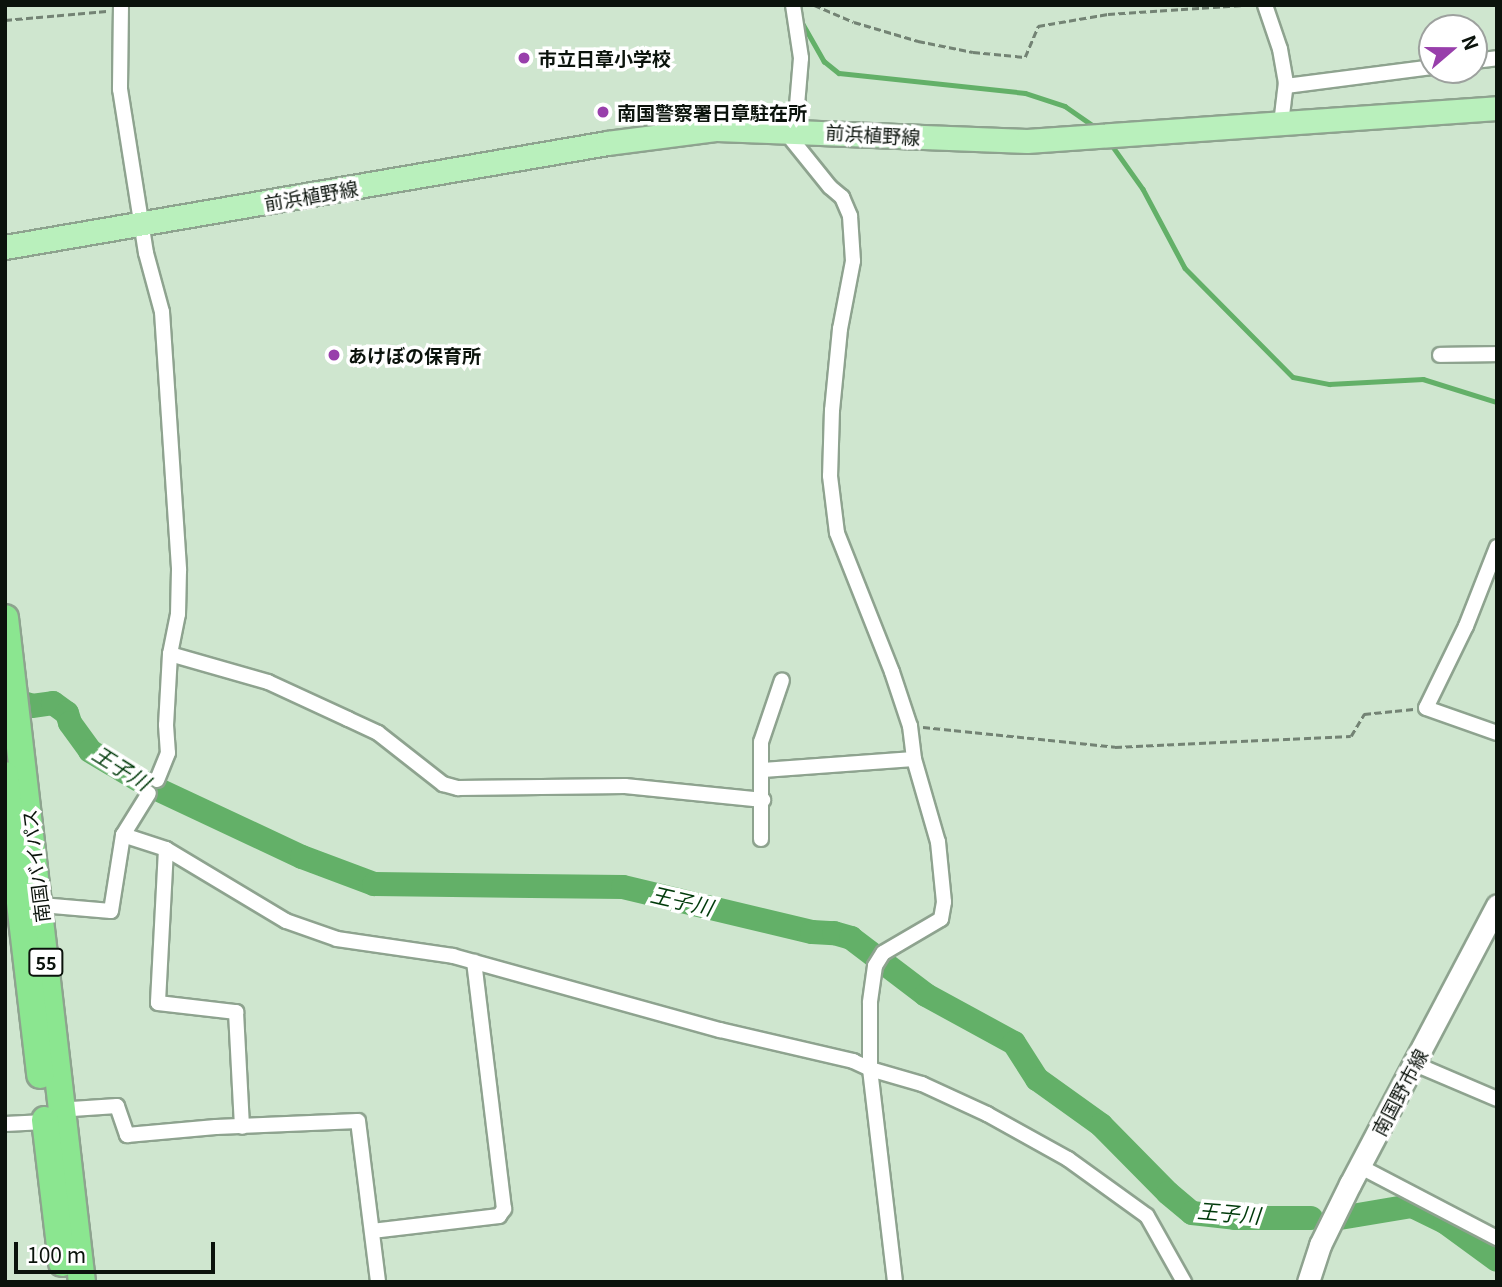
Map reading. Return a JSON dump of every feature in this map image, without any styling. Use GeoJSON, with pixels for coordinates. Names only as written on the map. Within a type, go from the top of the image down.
{"type":"FeatureCollection","features":[{"type":"Feature","properties":{"kind":"highway","name":"南国バイパス"},"geometry":{"type":"LineString","coordinates":[[5,618],[41,905],[54,1120]]}},
{"type":"Feature","properties":{"kind":"highway","name":"南国バイパス"},"geometry":{"type":"LineString","coordinates":[[5,775],[54,1120],[70,1281]]}},
{"type":"Feature","properties":{"kind":"main road","name":"前浜植野線"},"geometry":{"type":"LineString","coordinates":[[5,247],[607,143],[717,129],[1027,141],[1497,108]]}},
{"type":"Feature","properties":{"kind":"main road","name":"南国野市線"},"geometry":{"type":"LineString","coordinates":[[1308,1282],[1320,1245],[1359,1166],[1497,905]]}},
{"type":"Feature","properties":{"kind":"street"},"geometry":{"type":"LineString","coordinates":[[793,5],[801,58],[789,130],[830,187],[842,197],[850,216],[853,261],[840,329],[832,410],[830,476],[837,533],[892,672],[910,726],[914,759],[938,842],[944,911],[941,919],[879,960],[870,1003],[870,1069],[895,1282]]}},
{"type":"Feature","properties":{"kind":"street"},"geometry":{"type":"LineString","coordinates":[[1265,5],[1280,49],[1286,86],[1281,124]]}},
{"type":"Feature","properties":{"kind":"street"},"geometry":{"type":"LineString","coordinates":[[41,905],[111,911],[123,835],[153,786],[168,753],[166,724],[170,654],[178,614],[179,581],[170,402],[162,312],[146,253],[120,89],[121,7]]}},
{"type":"Feature","properties":{"kind":"street"},"geometry":{"type":"LineString","coordinates":[[1286,86],[1418,69]]}},
{"type":"Feature","properties":{"kind":"street"},"geometry":{"type":"LineString","coordinates":[[1440,355],[1497,354]]}},
{"type":"Feature","properties":{"kind":"street"},"geometry":{"type":"LineString","coordinates":[[1497,547],[1466,626],[1426,708],[1497,733]]}},
{"type":"Feature","properties":{"kind":"street"},"geometry":{"type":"LineString","coordinates":[[170,654],[268,682],[336,713],[377,733],[443,784],[458,788],[625,786],[763,800]]}},
{"type":"Feature","properties":{"kind":"street"},"geometry":{"type":"LineString","coordinates":[[761,839],[762,735],[782,680]]}},
{"type":"Feature","properties":{"kind":"street"},"geometry":{"type":"LineString","coordinates":[[763,769],[914,759]]}},
{"type":"Feature","properties":{"kind":"street"},"geometry":{"type":"LineString","coordinates":[[123,835],[166,849],[286,921],[337,939],[474,962],[720,1030],[853,1060],[870,1069],[922,1084],[987,1114],[1068,1159],[1147,1216],[1184,1282]]}},
{"type":"Feature","properties":{"kind":"street"},"geometry":{"type":"LineString","coordinates":[[166,849],[158,1003],[236,1012],[242,1127]]}},
{"type":"Feature","properties":{"kind":"street"},"geometry":{"type":"LineString","coordinates":[[372,1231],[499,1216],[504,1209],[474,962]]}},
{"type":"Feature","properties":{"kind":"street"},"geometry":{"type":"LineString","coordinates":[[1415,1063],[1497,1099]]}},
{"type":"Feature","properties":{"kind":"street"},"geometry":{"type":"LineString","coordinates":[[5,1124],[54,1120],[72,1109],[117,1106],[127,1135],[358,1121],[378,1282]]}},
{"type":"Feature","properties":{"kind":"street"},"geometry":{"type":"LineString","coordinates":[[1359,1166],[1497,1238]]}},
{"type":"Feature","properties":{"kind":"path"},"geometry":{"type":"LineString","coordinates":[[814,5],[854,22],[918,41],[974,52],[1025,57],[1038,26],[1108,14],[1244,5]]}},
{"type":"Feature","properties":{"kind":"path"},"geometry":{"type":"LineString","coordinates":[[5,20],[121,7]]}},
{"type":"Feature","properties":{"kind":"path"},"geometry":{"type":"LineString","coordinates":[[910,726],[1115,747],[1350,736],[1364,714],[1426,708]]}},
{"type":"Feature","properties":{"kind":"waterway"},"geometry":{"type":"LineString","coordinates":[[803,24],[824,61],[839,73],[1025,93],[1065,106],[1098,129]]}},
{"type":"Feature","properties":{"kind":"waterway"},"geometry":{"type":"LineString","coordinates":[[1111,144],[1143,189],[1185,268],[1293,377],[1329,384],[1423,379],[1497,402]]}},
{"type":"Feature","properties":{"kind":"waterway","name":"王子川"},"geometry":{"type":"LineString","coordinates":[[5,697],[32,706],[53,703],[67,713],[70,723],[90,751],[144,783],[302,857],[374,884],[623,887],[812,932],[834,933],[851,938],[926,995],[1014,1043],[1037,1079],[1101,1125],[1168,1193],[1192,1213],[1235,1218],[1311,1218]]}},
{"type":"Feature","properties":{"kind":"waterway","name":"王子川"},"geometry":{"type":"LineString","coordinates":[[1340,1218],[1412,1206],[1445,1222],[1497,1260]]}},
{"type":"Feature","properties":{"kind":"place","name":"市立日章小学校"},"geometry":{"type":"Point","coordinates":[524,58]}},
{"type":"Feature","properties":{"kind":"place","name":"南国警察署日章駐在所"},"geometry":{"type":"Point","coordinates":[603,112]}},
{"type":"Feature","properties":{"kind":"place","name":"あけぼの保育所"},"geometry":{"type":"Point","coordinates":[334,355]}}]}
